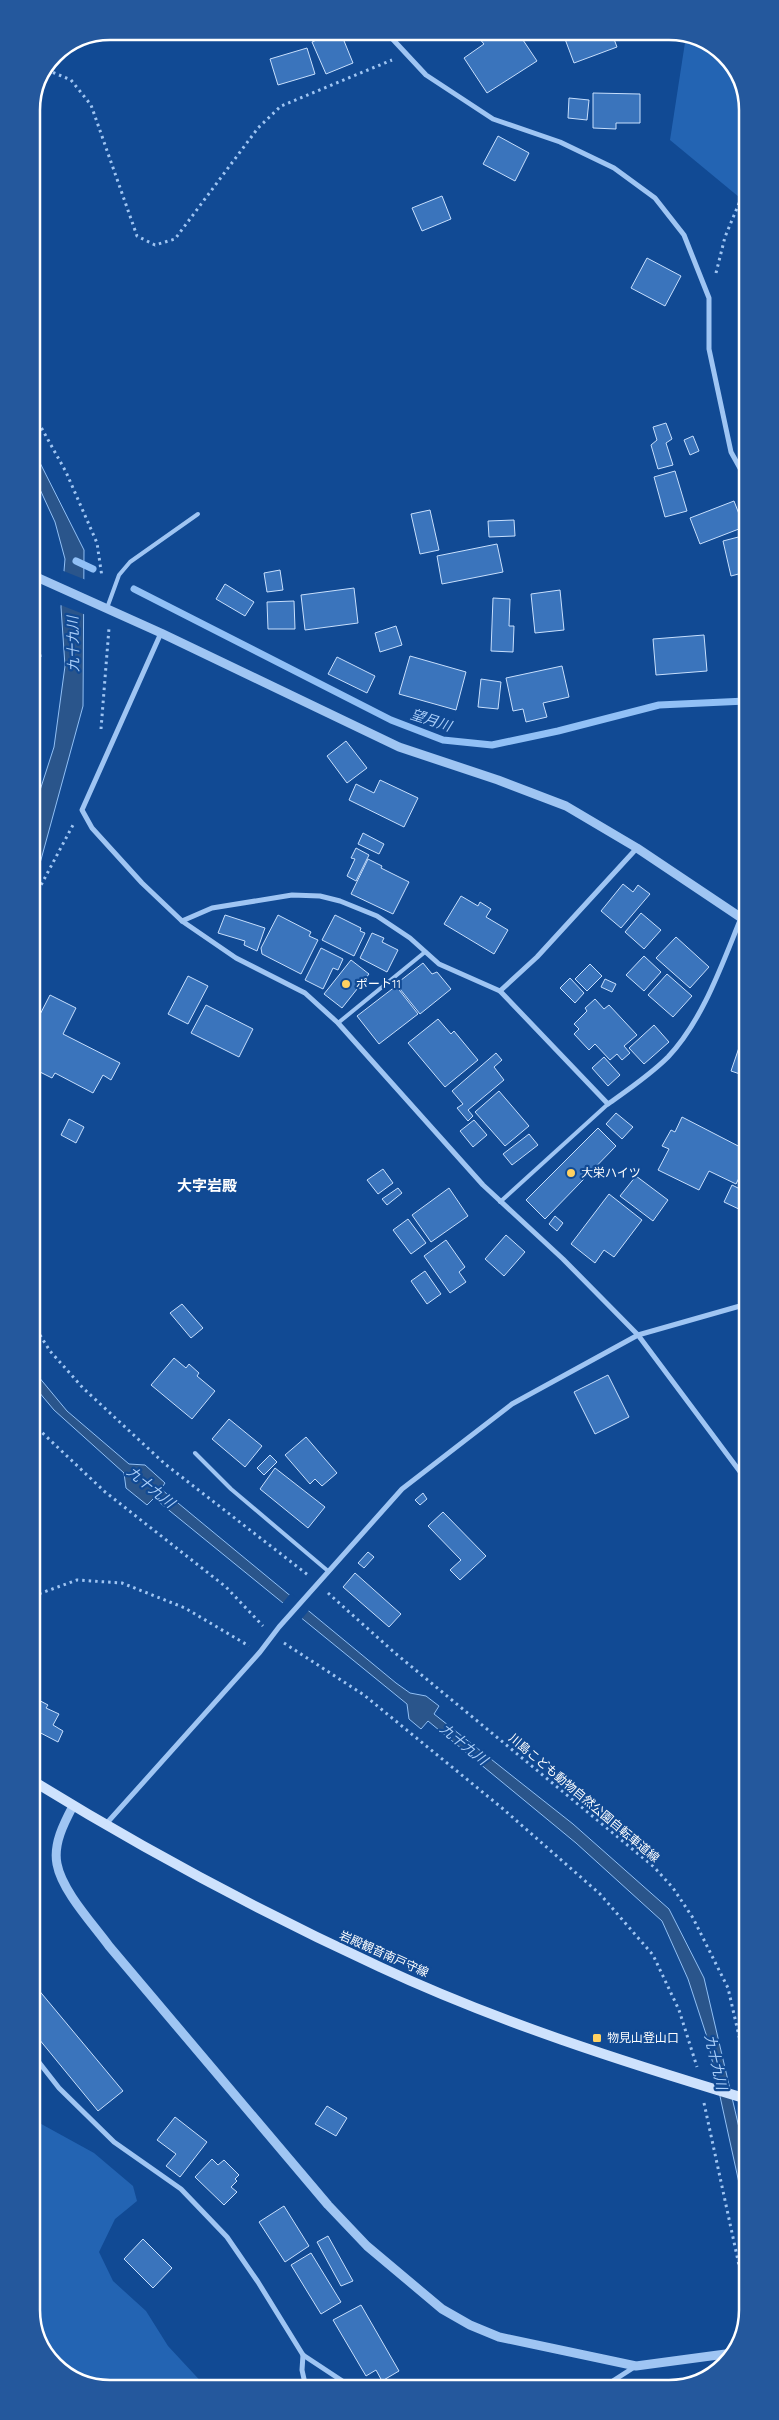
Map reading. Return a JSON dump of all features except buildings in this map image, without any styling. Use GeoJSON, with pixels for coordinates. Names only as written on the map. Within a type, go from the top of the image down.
{"type":"FeatureCollection","features":[{"type":"Feature","properties":{"kind":"main road","name":"岩殿観音南戸守線"},"geometry":{"type":"LineString","coordinates":[[40,1785],[73,1806],[254,1906],[382,1968],[510,2020],[700,2085],[739,2096]]}},
{"type":"Feature","properties":{"kind":"street"},"geometry":{"type":"LineString","coordinates":[[393,40],[426,75],[493,119],[560,142],[614,168],[656,198],[684,235],[709,298],[709,349],[731,452],[739,466]]}},
{"type":"Feature","properties":{"kind":"street"},"geometry":{"type":"LineString","coordinates":[[40,579],[161,633],[399,747],[498,780],[566,806],[637,848],[739,917]]}},
{"type":"Feature","properties":{"kind":"street"},"geometry":{"type":"LineString","coordinates":[[161,633],[82,810],[92,828],[142,883],[182,921],[236,958],[305,993],[338,1023],[500,1202],[563,1259],[638,1335],[739,1470]]}},
{"type":"Feature","properties":{"kind":"street"},"geometry":{"type":"LineString","coordinates":[[500,991],[537,957],[637,848]]}},
{"type":"Feature","properties":{"kind":"street"},"geometry":{"type":"LineString","coordinates":[[182,921],[212,908],[292,895],[320,896],[340,901],[377,916],[399,930],[439,964],[500,991],[608,1104],[648,1076],[670,1055],[690,1027],[739,928]]}},
{"type":"Feature","properties":{"kind":"street"},"geometry":{"type":"LineString","coordinates":[[106,1824],[260,1652],[272,1635],[312,1589],[402,1489],[461,1441],[512,1404],[638,1335],[739,1306]]}},
{"type":"Feature","properties":{"kind":"street"},"geometry":{"type":"LineString","coordinates":[[73,1806],[60,1832],[56,1864],[76,1902],[109,1946],[328,2205],[367,2246],[442,2309],[470,2326],[499,2337],[636,2366],[724,2354]]}},
{"type":"Feature","properties":{"kind":"street"},"geometry":{"type":"LineString","coordinates":[[40,2064],[59,2088],[114,2142],[181,2189],[228,2237],[303,2355],[341,2380]]}},
{"type":"Feature","properties":{"kind":"street"},"geometry":{"type":"LineString","coordinates":[[303,2355],[302,2370],[304,2380]]}},
{"type":"Feature","properties":{"kind":"street"},"geometry":{"type":"LineString","coordinates":[[614,2380],[636,2366]]}},
{"type":"Feature","properties":{"kind":"lane"},"geometry":{"type":"LineString","coordinates":[[103,606],[119,575],[130,562],[198,514]]}},
{"type":"Feature","properties":{"kind":"lane"},"geometry":{"type":"LineString","coordinates":[[338,1023],[425,952]]}},
{"type":"Feature","properties":{"kind":"lane"},"geometry":{"type":"LineString","coordinates":[[500,1202],[608,1104]]}},
{"type":"Feature","properties":{"kind":"lane"},"geometry":{"type":"LineString","coordinates":[[195,1453],[231,1489],[328,1571]]}},
{"type":"Feature","properties":{"kind":"path"},"geometry":{"type":"LineString","coordinates":[[51,72],[71,80],[91,105],[137,236],[155,245],[176,239],[258,128],[281,106],[406,54]]}},
{"type":"Feature","properties":{"kind":"path"},"geometry":{"type":"LineString","coordinates":[[709,298],[725,237],[739,203]]}},
{"type":"Feature","properties":{"kind":"path"},"geometry":{"type":"LineString","coordinates":[[40,425],[66,472],[96,543],[104,586]]}},
{"type":"Feature","properties":{"kind":"path"},"geometry":{"type":"LineString","coordinates":[[100,733],[106,687],[109,625]]}},
{"type":"Feature","properties":{"kind":"path"},"geometry":{"type":"LineString","coordinates":[[40,887],[76,821]]}},
{"type":"Feature","properties":{"kind":"path"},"geometry":{"type":"LineString","coordinates":[[40,1335],[50,1350],[83,1388],[165,1464],[302,1570]]}},
{"type":"Feature","properties":{"kind":"path"},"geometry":{"type":"LineString","coordinates":[[40,1431],[104,1491],[226,1587],[272,1635],[364,1695],[502,1808],[600,1894],[653,1955],[679,2010],[696,2060],[739,2265]]}},
{"type":"Feature","properties":{"kind":"path"},"geometry":{"type":"LineString","coordinates":[[40,1593],[77,1580],[122,1584],[185,1608],[260,1652]]}},
{"type":"Feature","properties":{"kind":"path","name":"川島こども動物自然公園自転車道線"},"geometry":{"type":"LineString","coordinates":[[332,1597],[395,1652],[654,1867],[674,1888],[693,1918],[728,1988],[739,2033]]}},
{"type":"Feature","properties":{"kind":"shaded area"},"geometry":{"type":"Polygon","coordinates":[[[685,42],[687,42],[704,49],[715,57],[725,67],[734,83],[739,110],[739,197],[670,140],[685,42]]]}},
{"type":"Feature","properties":{"kind":"shaded area"},"geometry":{"type":"Polygon","coordinates":[[[40,2123],[94,2153],[133,2186],[137,2201],[115,2219],[99,2252],[113,2281],[146,2311],[168,2346],[200,2380],[105,2380],[92,2378],[75,2371],[64,2363],[49,2345],[42,2328],[40,2310],[40,2123]]]}},
{"type":"Feature","properties":{"kind":"water","name":"九十九川"},"geometry":{"type":"Polygon","coordinates":[[[40,463],[84,550],[83,706],[40,863],[40,790],[54,747],[65,666],[61,607],[65,559],[55,522],[40,489],[40,463]]]}},
{"type":"Feature","properties":{"kind":"water","name":"九十九川"},"geometry":{"type":"Polygon","coordinates":[[[40,1378],[67,1411],[129,1464],[145,1465],[165,1483],[161,1489],[396,1683],[410,1693],[426,1696],[439,1706],[434,1714],[573,1824],[669,1909],[704,1978],[739,2128],[739,2183],[707,2037],[688,1979],[662,1921],[576,1843],[428,1721],[421,1729],[409,1719],[407,1704],[154,1498],[147,1505],[126,1488],[124,1473],[54,1410],[40,1393],[40,1378]]]}},
{"type":"Feature","properties":{"kind":"pier"},"geometry":{"type":"Polygon","coordinates":[[[61,570],[86,580],[86,615],[58,604],[61,570]]]}},
{"type":"Feature","properties":{"kind":"pier"},"geometry":{"type":"Polygon","coordinates":[[[291,1593],[310,1609],[300,1621],[281,1605],[291,1593]]]}},
{"type":"Feature","properties":{"kind":"waterway","name":"望月川"},"geometry":{"type":"LineString","coordinates":[[76,561],[93,569]]}},
{"type":"Feature","properties":{"kind":"waterway","name":"望月川"},"geometry":{"type":"LineString","coordinates":[[134,589],[391,720],[443,740],[492,745],[558,731],[659,705],[739,701]]}},
{"type":"Feature","properties":{"kind":"place","name":"ポート11"},"geometry":{"type":"Point","coordinates":[346,984]}},
{"type":"Feature","properties":{"kind":"place","name":"大栄ハイツ"},"geometry":{"type":"Point","coordinates":[571,1173]}},
{"type":"Feature","properties":{"kind":"place","name":"物見山登山口"},"geometry":{"type":"Point","coordinates":[597,2038]}},
{"type":"Feature","properties":{"kind":"district","name":"大字岩殿"},"geometry":{"type":"Point","coordinates":[207,1186]}}]}
